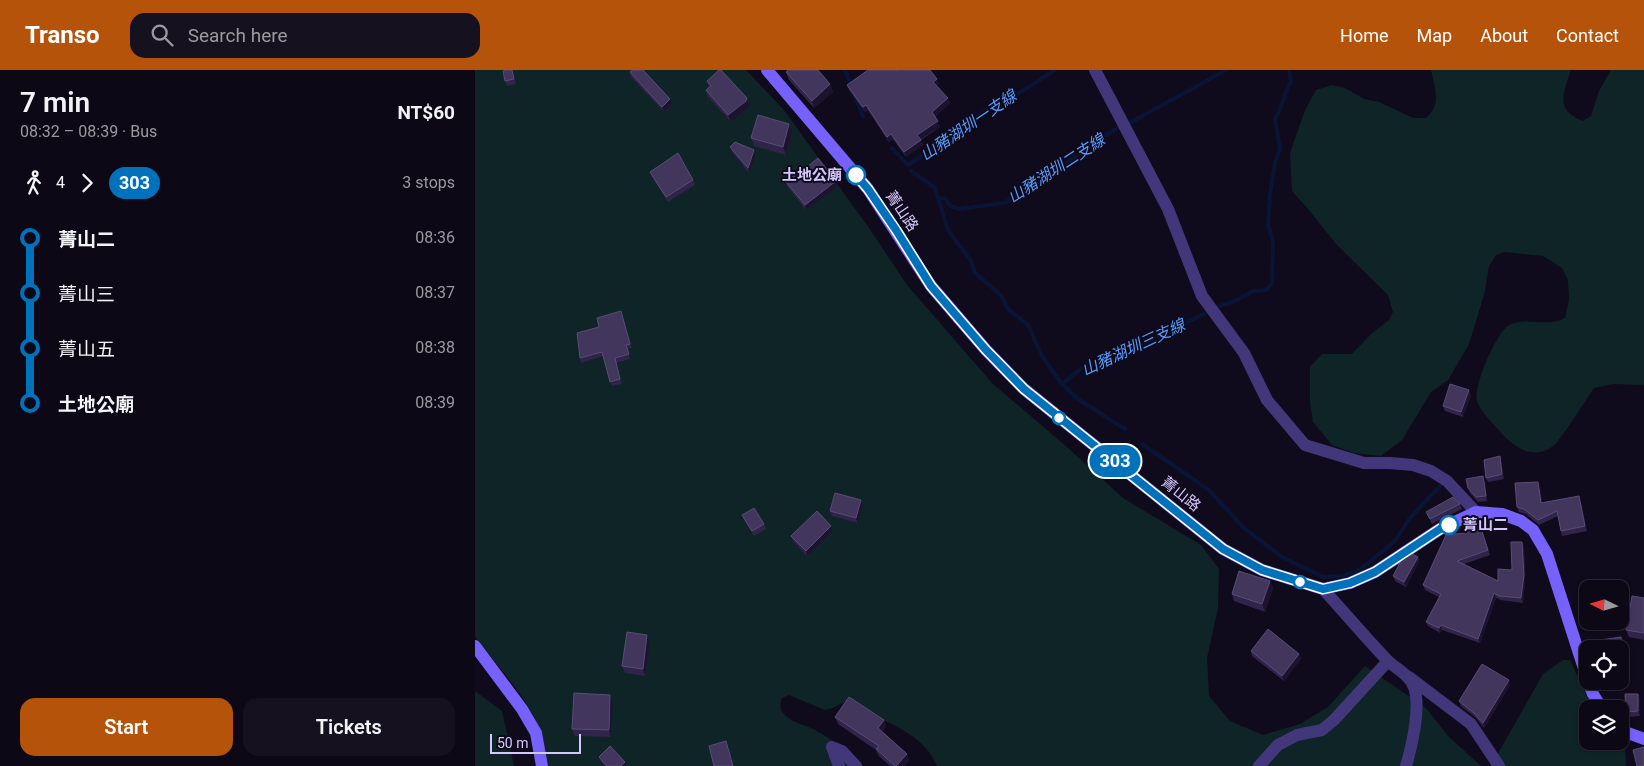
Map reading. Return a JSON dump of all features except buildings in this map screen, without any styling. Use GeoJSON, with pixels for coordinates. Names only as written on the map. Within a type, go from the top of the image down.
{"type":"FeatureCollection","features":[{"type":"Feature","properties":{"kind":"street","name":"菁山路"},"geometry":{"type":"LineString","coordinates":[[767,70],[868,189],[931,286],[986,350],[1024,389],[1223,549],[1262,570],[1323,589],[1350,583],[1375,572],[1440,529],[1476,512],[1502,514],[1521,521],[1533,530],[1547,554],[1579,652]]}},
{"type":"Feature","properties":{"kind":"street"},"geometry":{"type":"LineString","coordinates":[[1095,70],[1168,208],[1202,296],[1244,353],[1267,400],[1305,445],[1364,463],[1413,465],[1431,471],[1447,481],[1476,512]]}},
{"type":"Feature","properties":{"kind":"street"},"geometry":{"type":"LineString","coordinates":[[1323,589],[1389,661],[1471,724],[1499,766]]}},
{"type":"Feature","properties":{"kind":"street"},"geometry":{"type":"LineString","coordinates":[[475,646],[522,709],[536,734],[542,766]]}},
{"type":"Feature","properties":{"kind":"street"},"geometry":{"type":"LineString","coordinates":[[1259,766],[1278,745],[1297,735],[1322,730],[1334,720],[1389,661]]}},
{"type":"Feature","properties":{"kind":"street"},"geometry":{"type":"LineString","coordinates":[[1406,766],[1411,751],[1416,705],[1414,688],[1409,677]]}},
{"type":"Feature","properties":{"kind":"street"},"geometry":{"type":"LineString","coordinates":[[1629,733],[1644,739]]}},
{"type":"Feature","properties":{"kind":"street"},"geometry":{"type":"LineString","coordinates":[[839,766],[832,747],[842,751],[856,766]]}},
{"type":"Feature","properties":{"kind":"green space"},"geometry":{"type":"Polygon","coordinates":[[[475,70],[746,70],[784,110],[869,228],[907,285],[993,384],[1123,498],[1201,545],[1219,569],[1218,608],[1207,658],[1209,696],[1230,721],[1263,735],[1300,724],[1328,707],[1365,666],[1426,708],[1448,736],[1481,766],[937,766],[921,743],[896,726],[842,703],[825,710],[789,695],[782,698],[781,702],[781,709],[785,715],[791,720],[813,729],[832,740],[863,766],[548,766],[542,735],[532,713],[517,690],[475,636],[475,70]]]}},
{"type":"Feature","properties":{"kind":"green space"},"geometry":{"type":"Polygon","coordinates":[[[1431,70],[1571,70],[1563,100],[1568,111],[1574,117],[1583,121],[1591,116],[1599,91],[1611,70],[1644,70],[1644,385],[1613,384],[1594,388],[1556,444],[1543,451],[1527,451],[1507,439],[1482,411],[1477,401],[1477,394],[1482,372],[1492,349],[1509,325],[1523,322],[1552,322],[1565,318],[1569,299],[1568,280],[1562,268],[1543,256],[1504,252],[1496,255],[1489,266],[1484,295],[1469,344],[1448,380],[1431,392],[1402,440],[1381,456],[1354,453],[1332,445],[1313,422],[1310,402],[1310,367],[1322,354],[1352,354],[1371,334],[1389,320],[1393,312],[1388,295],[1336,244],[1292,191],[1290,153],[1305,110],[1316,90],[1332,85],[1345,88],[1364,99],[1379,102],[1413,118],[1426,118],[1431,113],[1436,102],[1431,70]]]}},
{"type":"Feature","properties":{"kind":"green space"},"geometry":{"type":"Polygon","coordinates":[[[1563,660],[1570,660],[1579,679],[1579,690],[1584,690],[1589,700],[1579,700],[1579,750],[1625,750],[1626,766],[1491,766],[1543,674],[1563,660]]]}},
{"type":"Feature","properties":{"kind":"green space"},"geometry":{"type":"Polygon","coordinates":[[[475,691],[502,711],[514,766],[475,766],[475,691]]]}},
{"type":"Feature","properties":{"kind":"waterway"},"geometry":{"type":"LineString","coordinates":[[845,70],[851,86]]}},
{"type":"Feature","properties":{"kind":"waterway","name":"山豬湖圳一支線"},"geometry":{"type":"LineString","coordinates":[[892,148],[908,165],[988,109],[1011,98],[1055,70]]}},
{"type":"Feature","properties":{"kind":"waterway"},"geometry":{"type":"LineString","coordinates":[[1126,125],[1226,70]]}},
{"type":"Feature","properties":{"kind":"waterway"},"geometry":{"type":"LineString","coordinates":[[1214,308],[1235,301],[1253,291],[1266,290],[1272,283],[1273,243],[1268,224],[1270,194],[1275,163],[1280,149],[1275,119],[1291,82],[1289,70]]}},
{"type":"Feature","properties":{"kind":"waterway"},"geometry":{"type":"LineString","coordinates":[[855,95],[863,117]]}},
{"type":"Feature","properties":{"kind":"waterway","name":"山豬湖圳二支線"},"geometry":{"type":"LineString","coordinates":[[939,199],[945,198],[950,206],[960,209],[1004,203],[1042,181],[1092,144],[1116,129]]}},
{"type":"Feature","properties":{"kind":"waterway"},"geometry":{"type":"LineString","coordinates":[[911,171],[935,188],[948,230],[971,261],[975,273],[1001,295],[1008,309],[1028,325],[1042,356],[1062,384],[1078,399],[1125,429]]}},
{"type":"Feature","properties":{"kind":"waterway","name":"山豬湖圳三支線"},"geometry":{"type":"LineString","coordinates":[[1062,384],[1087,364],[1132,345],[1141,345],[1206,313]]}},
{"type":"Feature","properties":{"kind":"waterway"},"geometry":{"type":"LineString","coordinates":[[1142,444],[1209,490],[1244,528],[1282,557],[1323,577],[1343,576],[1361,569],[1395,541],[1410,518],[1442,484]]}},
{"type":"Feature","properties":{"kind":"bus line","name":"303"},"geometry":{"type":"LineString","coordinates":[[856,175],[896,230],[931,286],[986,350],[1024,389],[1223,549],[1262,570],[1323,589],[1350,583],[1375,572],[1449,525]]}},
{"type":"Feature","properties":{"kind":"place","name":"土地公廟"},"geometry":{"type":"Point","coordinates":[856,175]}},
{"type":"Feature","properties":{"kind":"place","name":"菁山二"},"geometry":{"type":"Point","coordinates":[1449,525]}}]}
